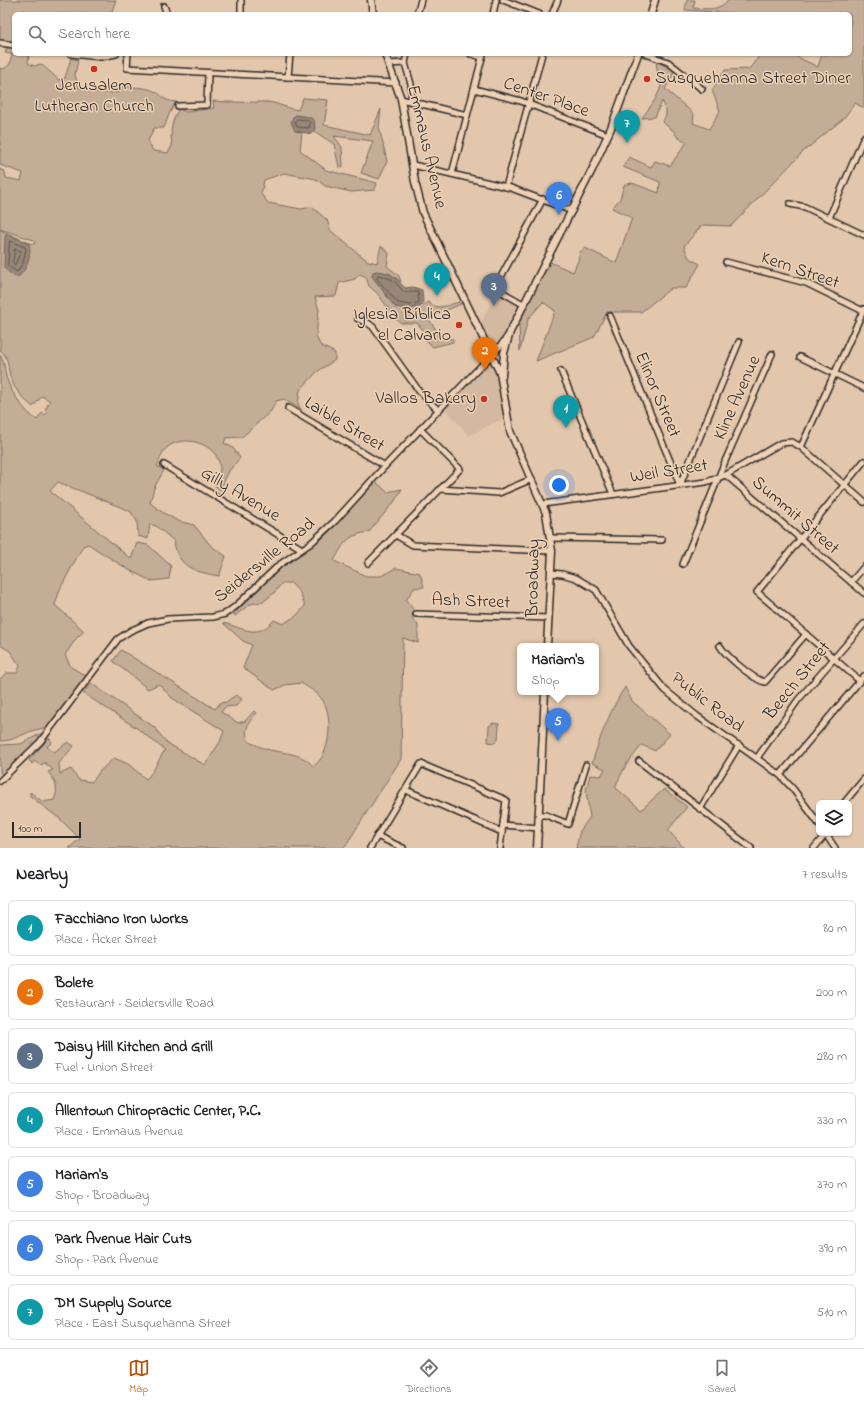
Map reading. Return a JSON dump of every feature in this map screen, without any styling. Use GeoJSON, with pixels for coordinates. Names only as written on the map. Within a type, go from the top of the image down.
{"type":"FeatureCollection","features":[{"type":"Feature","properties":{"kind":"main road"},"geometry":{"type":"LineString","coordinates":[[371,0],[373,12]]}},
{"type":"Feature","properties":{"kind":"main road"},"geometry":{"type":"LineString","coordinates":[[652,12],[655,0]]}},
{"type":"Feature","properties":{"kind":"main road","name":"Emmaus Avenue"},"geometry":{"type":"LineString","coordinates":[[386,56],[401,99],[419,198],[426,219],[491,354]]}},
{"type":"Feature","properties":{"kind":"main road"},"geometry":{"type":"LineString","coordinates":[[502,384],[503,364],[510,332],[572,211],[608,135],[637,56]]}},
{"type":"Feature","properties":{"kind":"main road","name":"Broadway"},"geometry":{"type":"LineString","coordinates":[[491,354],[500,373],[510,430],[543,504],[551,538],[552,551],[548,643]]}},
{"type":"Feature","properties":{"kind":"main road"},"geometry":{"type":"LineString","coordinates":[[537,848],[545,695]]}},
{"type":"Feature","properties":{"kind":"street"},"geometry":{"type":"LineString","coordinates":[[241,0],[241,12]]}},
{"type":"Feature","properties":{"kind":"street"},"geometry":{"type":"LineString","coordinates":[[418,12],[421,0]]}},
{"type":"Feature","properties":{"kind":"street"},"geometry":{"type":"LineString","coordinates":[[493,12],[496,0]]}},
{"type":"Feature","properties":{"kind":"street"},"geometry":{"type":"LineString","coordinates":[[503,0],[534,12]]}},
{"type":"Feature","properties":{"kind":"street"},"geometry":{"type":"LineString","coordinates":[[553,12],[558,0]]}},
{"type":"Feature","properties":{"kind":"street"},"geometry":{"type":"LineString","coordinates":[[164,6],[166,12]]}},
{"type":"Feature","properties":{"kind":"street"},"geometry":{"type":"LineString","coordinates":[[0,43],[12,45]]}},
{"type":"Feature","properties":{"kind":"street"},"geometry":{"type":"LineString","coordinates":[[91,56],[106,56]]}},
{"type":"Feature","properties":{"kind":"street"},"geometry":{"type":"LineString","coordinates":[[128,56],[127,68],[396,83]]}},
{"type":"Feature","properties":{"kind":"street"},"geometry":{"type":"LineString","coordinates":[[288,77],[290,56]]}},
{"type":"Feature","properties":{"kind":"street"},"geometry":{"type":"LineString","coordinates":[[407,56],[405,63],[411,84],[412,102]]}},
{"type":"Feature","properties":{"kind":"street"},"geometry":{"type":"LineString","coordinates":[[452,174],[482,56]]}},
{"type":"Feature","properties":{"kind":"street"},"geometry":{"type":"LineString","coordinates":[[506,187],[541,56]]}},
{"type":"Feature","properties":{"kind":"street"},"geometry":{"type":"LineString","coordinates":[[652,56],[668,62],[702,89]]}},
{"type":"Feature","properties":{"kind":"street"},"geometry":{"type":"LineString","coordinates":[[389,64],[405,63]]}},
{"type":"Feature","properties":{"kind":"street"},"geometry":{"type":"LineString","coordinates":[[178,106],[207,105],[208,72]]}},
{"type":"Feature","properties":{"kind":"street","name":"Center Place"},"geometry":{"type":"LineString","coordinates":[[474,89],[528,104],[608,135]]}},
{"type":"Feature","properties":{"kind":"street"},"geometry":{"type":"LineString","coordinates":[[401,99],[467,116]]}},
{"type":"Feature","properties":{"kind":"street"},"geometry":{"type":"LineString","coordinates":[[829,218],[864,137]]}},
{"type":"Feature","properties":{"kind":"street"},"geometry":{"type":"LineString","coordinates":[[413,165],[506,187],[543,199],[572,211]]}},
{"type":"Feature","properties":{"kind":"street"},"geometry":{"type":"LineString","coordinates":[[523,304],[495,288],[543,199]]}},
{"type":"Feature","properties":{"kind":"street"},"geometry":{"type":"LineString","coordinates":[[790,204],[805,207],[864,235]]}},
{"type":"Feature","properties":{"kind":"street","name":"Kern Street"},"geometry":{"type":"LineString","coordinates":[[726,262],[806,283],[864,310]]}},
{"type":"Feature","properties":{"kind":"street"},"geometry":{"type":"LineString","coordinates":[[800,447],[864,310]]}},
{"type":"Feature","properties":{"kind":"street","name":"Elinor Street"},"geometry":{"type":"LineString","coordinates":[[610,316],[680,486]]}},
{"type":"Feature","properties":{"kind":"street"},"geometry":{"type":"LineString","coordinates":[[358,319],[373,327],[419,391],[438,410]]}},
{"type":"Feature","properties":{"kind":"street","name":"Seidersville Road"},"geometry":{"type":"LineString","coordinates":[[0,781],[40,742],[112,646],[122,636],[130,631],[157,620],[209,618],[224,614],[236,606],[279,565],[302,549],[335,521],[385,466],[502,344],[510,332]]}},
{"type":"Feature","properties":{"kind":"street"},"geometry":{"type":"LineString","coordinates":[[680,486],[739,342]]}},
{"type":"Feature","properties":{"kind":"street","name":"Kline Avenue"},"geometry":{"type":"LineString","coordinates":[[683,564],[718,478],[772,354]]}},
{"type":"Feature","properties":{"kind":"street"},"geometry":{"type":"LineString","coordinates":[[800,357],[864,388]]}},
{"type":"Feature","properties":{"kind":"street"},"geometry":{"type":"LineString","coordinates":[[561,371],[613,494]]}},
{"type":"Feature","properties":{"kind":"street","name":"Laible Street"},"geometry":{"type":"LineString","coordinates":[[288,408],[385,466]]}},
{"type":"Feature","properties":{"kind":"street"},"geometry":{"type":"LineString","coordinates":[[368,564],[460,469],[420,429]]}},
{"type":"Feature","properties":{"kind":"street","name":"Weil Street"},"geometry":{"type":"LineString","coordinates":[[543,504],[680,486],[718,478],[726,475],[782,443],[792,442],[800,447],[864,502]]}},
{"type":"Feature","properties":{"kind":"street"},"geometry":{"type":"LineString","coordinates":[[860,681],[757,592],[864,461]]}},
{"type":"Feature","properties":{"kind":"street","name":"Gilly Avenue"},"geometry":{"type":"LineString","coordinates":[[164,465],[302,549]]}},
{"type":"Feature","properties":{"kind":"street","name":"Summit Street"},"geometry":{"type":"LineString","coordinates":[[726,475],[864,594]]}},
{"type":"Feature","properties":{"kind":"street"},"geometry":{"type":"LineString","coordinates":[[440,489],[499,492],[532,479]]}},
{"type":"Feature","properties":{"kind":"street"},"geometry":{"type":"LineString","coordinates":[[396,535],[413,546],[552,551]]}},
{"type":"Feature","properties":{"kind":"street"},"geometry":{"type":"LineString","coordinates":[[551,538],[662,540]]}},
{"type":"Feature","properties":{"kind":"street"},"geometry":{"type":"LineString","coordinates":[[850,582],[864,567]]}},
{"type":"Feature","properties":{"kind":"street","name":"Public Road"},"geometry":{"type":"LineString","coordinates":[[551,573],[576,578],[596,590],[629,646],[665,690],[697,716],[780,775],[793,789],[816,820]]}},
{"type":"Feature","properties":{"kind":"street","name":"Ash Street"},"geometry":{"type":"LineString","coordinates":[[416,614],[549,618]]}},
{"type":"Feature","properties":{"kind":"street","name":"Beech Street"},"geometry":{"type":"LineString","coordinates":[[757,758],[794,705],[864,624]]}},
{"type":"Feature","properties":{"kind":"street"},"geometry":{"type":"LineString","coordinates":[[720,646],[724,652],[738,664],[762,682],[767,681],[806,634]]}},
{"type":"Feature","properties":{"kind":"street"},"geometry":{"type":"LineString","coordinates":[[780,775],[864,676]]}},
{"type":"Feature","properties":{"kind":"street"},"geometry":{"type":"LineString","coordinates":[[700,809],[739,745]]}},
{"type":"Feature","properties":{"kind":"street"},"geometry":{"type":"LineString","coordinates":[[639,760],[751,848]]}},
{"type":"Feature","properties":{"kind":"street"},"geometry":{"type":"LineString","coordinates":[[370,848],[421,764],[506,800],[500,848]]}},
{"type":"Feature","properties":{"kind":"street"},"geometry":{"type":"LineString","coordinates":[[539,815],[546,815],[568,824],[586,765]]}},
{"type":"Feature","properties":{"kind":"street"},"geometry":{"type":"LineString","coordinates":[[847,800],[864,780]]}},
{"type":"Feature","properties":{"kind":"street"},"geometry":{"type":"LineString","coordinates":[[406,790],[502,832]]}},
{"type":"Feature","properties":{"kind":"street"},"geometry":{"type":"LineString","coordinates":[[503,825],[539,828]]}},
{"type":"Feature","properties":{"kind":"street"},"geometry":{"type":"LineString","coordinates":[[377,836],[403,848]]}},
{"type":"Feature","properties":{"kind":"street"},"geometry":{"type":"LineString","coordinates":[[814,848],[823,836]]}},
{"type":"Feature","properties":{"kind":"street"},"geometry":{"type":"LineString","coordinates":[[826,836],[835,848]]}},
{"type":"Feature","properties":{"kind":"shaded area"},"geometry":{"type":"Polygon","coordinates":[[[0,0],[116,0],[112,12],[12,12],[12,43],[0,41],[0,0]]]}},
{"type":"Feature","properties":{"kind":"shaded area"},"geometry":{"type":"Polygon","coordinates":[[[687,0],[695,0],[693,8],[708,9],[717,8],[729,0],[864,0],[864,108],[855,103],[843,119],[804,151],[731,226],[702,225],[684,246],[689,258],[700,264],[686,288],[671,288],[641,312],[607,312],[594,337],[536,361],[555,311],[543,302],[528,319],[520,351],[519,322],[550,262],[573,272],[580,252],[585,248],[616,263],[632,218],[612,208],[620,199],[624,185],[632,183],[659,193],[660,182],[623,167],[629,157],[651,167],[655,161],[670,166],[687,142],[677,137],[674,131],[662,122],[666,112],[662,101],[655,117],[642,118],[655,100],[661,87],[656,61],[675,71],[665,89],[694,114],[693,123],[709,129],[720,111],[712,90],[725,70],[749,69],[759,56],[795,56],[818,67],[821,56],[852,56],[852,12],[714,12],[685,10],[687,0]]]}},
{"type":"Feature","properties":{"kind":"shaded area"},"geometry":{"type":"Polygon","coordinates":[[[8,46],[12,47],[12,54],[5,53],[8,46]]]}},
{"type":"Feature","properties":{"kind":"shaded area"},"geometry":{"type":"Polygon","coordinates":[[[12,54],[12,56],[29,56],[28,63],[34,66],[41,64],[59,80],[65,78],[71,58],[78,60],[75,74],[78,87],[104,93],[120,92],[122,86],[150,89],[167,100],[176,102],[170,112],[164,128],[154,128],[148,141],[153,151],[168,153],[172,146],[171,131],[173,122],[179,109],[186,112],[214,108],[213,101],[268,102],[298,110],[303,98],[328,100],[324,125],[370,135],[381,109],[379,127],[387,161],[379,179],[361,173],[373,141],[334,136],[342,147],[343,167],[339,167],[334,144],[314,131],[314,120],[295,131],[302,132],[300,150],[326,170],[377,183],[375,190],[351,192],[325,186],[316,179],[284,173],[264,180],[261,194],[268,203],[301,209],[312,207],[327,220],[331,231],[368,261],[377,263],[381,246],[389,253],[387,266],[399,276],[401,282],[389,273],[372,276],[395,307],[417,308],[428,302],[439,307],[459,302],[461,304],[428,318],[441,337],[453,339],[453,342],[433,347],[425,339],[425,332],[417,323],[401,323],[396,319],[378,294],[369,286],[366,277],[360,274],[355,279],[339,283],[336,296],[315,297],[319,310],[316,336],[320,345],[335,353],[335,360],[318,371],[300,390],[298,404],[302,411],[284,399],[276,401],[271,411],[242,437],[226,438],[224,443],[233,448],[240,458],[229,471],[220,490],[215,486],[220,470],[218,459],[213,452],[205,446],[197,442],[178,442],[163,452],[157,466],[164,470],[154,488],[150,503],[178,521],[194,525],[211,546],[226,556],[219,576],[203,573],[183,563],[176,550],[174,541],[156,526],[150,524],[148,539],[138,536],[137,521],[130,511],[58,482],[50,491],[131,559],[137,543],[148,545],[171,566],[169,579],[151,581],[129,570],[88,544],[83,546],[60,589],[55,605],[84,631],[75,640],[65,655],[71,667],[86,676],[48,729],[36,730],[6,741],[0,741],[0,679],[6,673],[17,673],[20,666],[10,651],[0,645],[0,355],[10,387],[20,403],[33,417],[37,420],[42,413],[45,415],[47,412],[45,410],[50,401],[42,396],[33,407],[26,401],[17,391],[10,375],[7,360],[0,350],[0,230],[32,244],[35,243],[34,240],[0,229],[0,169],[5,172],[6,178],[21,181],[23,173],[0,165],[0,68],[4,69],[10,64],[12,54]]]}},
{"type":"Feature","properties":{"kind":"shaded area"},"geometry":{"type":"Polygon","coordinates":[[[497,292],[519,305],[502,339],[499,343],[493,344],[481,322],[497,292]]]}},
{"type":"Feature","properties":{"kind":"shaded area"},"geometry":{"type":"Polygon","coordinates":[[[488,361],[492,364],[498,375],[505,419],[469,436],[445,408],[488,361]]]}},
{"type":"Feature","properties":{"kind":"shaded area"},"geometry":{"type":"Polygon","coordinates":[[[376,482],[387,492],[402,489],[394,502],[369,532],[356,535],[347,540],[334,561],[366,576],[381,576],[396,568],[420,573],[424,587],[414,588],[406,600],[413,609],[413,619],[418,625],[418,643],[403,638],[401,759],[344,848],[69,848],[80,839],[60,819],[30,796],[30,792],[43,802],[54,800],[56,796],[56,786],[48,772],[53,770],[45,763],[40,765],[34,761],[32,764],[29,760],[49,738],[52,742],[47,747],[54,752],[68,742],[74,746],[59,763],[60,774],[71,769],[79,780],[92,782],[100,771],[114,758],[128,764],[146,779],[154,769],[165,750],[138,729],[83,693],[91,683],[154,727],[167,743],[205,765],[220,742],[224,731],[172,698],[159,684],[148,689],[113,661],[121,650],[215,709],[220,703],[226,702],[236,695],[242,699],[236,706],[225,707],[221,712],[238,723],[245,721],[254,711],[257,713],[249,723],[247,729],[247,737],[249,742],[270,750],[296,755],[308,761],[313,766],[319,761],[324,754],[329,734],[328,714],[321,698],[301,683],[285,685],[274,690],[243,668],[252,645],[243,641],[223,623],[244,630],[256,631],[262,630],[274,620],[283,624],[296,616],[305,606],[300,593],[291,583],[282,583],[275,592],[263,602],[250,604],[235,616],[234,614],[279,568],[323,538],[376,482]]]}},
{"type":"Feature","properties":{"kind":"shaded area"},"geometry":{"type":"Polygon","coordinates":[[[625,687],[632,701],[670,734],[655,751],[642,745],[626,765],[615,787],[641,810],[664,789],[687,807],[668,830],[684,848],[576,848],[580,831],[590,817],[586,791],[590,775],[601,776],[605,769],[592,763],[598,743],[625,687]]]}},
{"type":"Feature","properties":{"kind":"shaded area"},"geometry":{"type":"Polygon","coordinates":[[[493,723],[499,724],[498,740],[495,743],[488,742],[489,726],[493,723]]]}},
{"type":"Feature","properties":{"kind":"shaded area"},"geometry":{"type":"Polygon","coordinates":[[[40,734],[43,734],[25,755],[3,775],[0,773],[0,745],[21,744],[40,734]]]}},
{"type":"Feature","properties":{"kind":"water"},"geometry":{"type":"Polygon","coordinates":[[[296,115],[309,117],[314,120],[315,129],[312,134],[295,131],[291,122],[293,117],[296,115]]]}},
{"type":"Feature","properties":{"kind":"water"},"geometry":{"type":"Polygon","coordinates":[[[7,234],[29,244],[30,248],[24,270],[19,276],[15,277],[4,268],[5,236],[7,234]]]}},
{"type":"Feature","properties":{"kind":"water"},"geometry":{"type":"Polygon","coordinates":[[[377,271],[390,274],[405,288],[413,287],[422,290],[423,302],[421,305],[411,309],[395,307],[372,276],[373,272],[377,271]]]}},
{"type":"Feature","properties":{"kind":"place","name":"Jerusalem Lutheran Church"},"geometry":{"type":"Point","coordinates":[94,69]}},
{"type":"Feature","properties":{"kind":"place","name":"Susquehanna Street Diner"},"geometry":{"type":"Point","coordinates":[647,79]}},
{"type":"Feature","properties":{"kind":"place","name":"DM Supply Source"},"geometry":{"type":"Point","coordinates":[627,143]}},
{"type":"Feature","properties":{"kind":"place","name":"Park Avenue Hair Cuts"},"geometry":{"type":"Point","coordinates":[559,215]}},
{"type":"Feature","properties":{"kind":"place","name":"Allentown Chiropractic Center, P.C."},"geometry":{"type":"Point","coordinates":[437,296]}},
{"type":"Feature","properties":{"kind":"place","name":"Daisy Hill Kitchen and Grill"},"geometry":{"type":"Point","coordinates":[494,306]}},
{"type":"Feature","properties":{"kind":"place","name":"Iglesia Bíblica el Calvario"},"geometry":{"type":"Point","coordinates":[459,325]}},
{"type":"Feature","properties":{"kind":"place","name":"Bolete"},"geometry":{"type":"Point","coordinates":[485,370]}},
{"type":"Feature","properties":{"kind":"place","name":"Vallos Bakery"},"geometry":{"type":"Point","coordinates":[484,399]}},
{"type":"Feature","properties":{"kind":"place","name":"Facchiano Iron Works"},"geometry":{"type":"Point","coordinates":[566,428]}},
{"type":"Feature","properties":{"kind":"place","name":"Mariam's"},"geometry":{"type":"Point","coordinates":[558,741]}}]}
